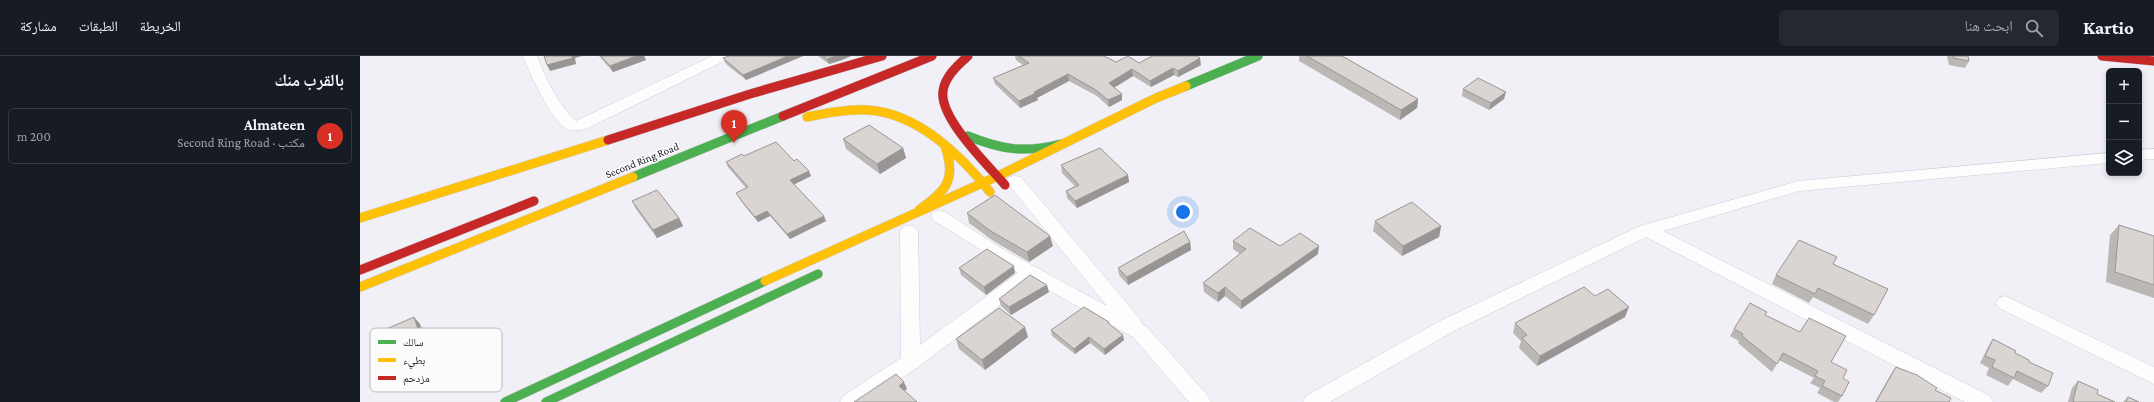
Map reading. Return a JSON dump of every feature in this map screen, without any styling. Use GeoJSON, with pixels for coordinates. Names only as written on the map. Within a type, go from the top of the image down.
{"type":"FeatureCollection","features":[{"type":"Feature","properties":{"kind":"main road","name":"Second Ring Road"},"geometry":{"type":"LineString","coordinates":[[360,287],[932,56]]}},
{"type":"Feature","properties":{"kind":"main road"},"geometry":{"type":"LineString","coordinates":[[968,56],[954,68],[945,85],[943,102],[950,117],[998,176],[1014,181]]}},
{"type":"Feature","properties":{"kind":"main road"},"geometry":{"type":"LineString","coordinates":[[505,402],[919,210],[998,176],[1156,98],[1216,75],[1258,56]]}},
{"type":"Feature","properties":{"kind":"main road"},"geometry":{"type":"LineString","coordinates":[[2102,56],[2154,61]]}},
{"type":"Feature","properties":{"kind":"main road"},"geometry":{"type":"LineString","coordinates":[[846,76],[886,57]]}},
{"type":"Feature","properties":{"kind":"main road"},"geometry":{"type":"LineString","coordinates":[[360,218],[462,187],[750,94],[886,57]]}},
{"type":"Feature","properties":{"kind":"main road"},"geometry":{"type":"LineString","coordinates":[[1179,99],[1216,75]]}},
{"type":"Feature","properties":{"kind":"main road"},"geometry":{"type":"LineString","coordinates":[[733,136],[828,112],[853,110],[876,111],[896,115],[915,122],[944,145],[983,183],[986,194],[1014,181]]}},
{"type":"Feature","properties":{"kind":"main road"},"geometry":{"type":"LineString","coordinates":[[964,134],[1003,151],[1018,153],[1061,144]]}},
{"type":"Feature","properties":{"kind":"main road"},"geometry":{"type":"LineString","coordinates":[[919,210],[939,196],[949,184],[953,171],[952,161],[944,145]]}},
{"type":"Feature","properties":{"kind":"main road"},"geometry":{"type":"LineString","coordinates":[[360,270],[544,196]]}},
{"type":"Feature","properties":{"kind":"main road"},"geometry":{"type":"LineString","coordinates":[[546,402],[830,268]]}},
{"type":"Feature","properties":{"kind":"street"},"geometry":{"type":"LineString","coordinates":[[530,56],[538,77],[567,122],[578,126],[583,125],[723,56]]}},
{"type":"Feature","properties":{"kind":"street"},"geometry":{"type":"LineString","coordinates":[[1313,402],[1447,326],[1646,230],[1798,186],[2106,158]]}},
{"type":"Feature","properties":{"kind":"street"},"geometry":{"type":"LineString","coordinates":[[1014,181],[1140,332],[1201,402]]}},
{"type":"Feature","properties":{"kind":"street"},"geometry":{"type":"LineString","coordinates":[[940,216],[998,254],[1140,332]]}},
{"type":"Feature","properties":{"kind":"street"},"geometry":{"type":"LineString","coordinates":[[1646,230],[1983,402]]}},
{"type":"Feature","properties":{"kind":"street"},"geometry":{"type":"LineString","coordinates":[[908,231],[911,362]]}},
{"type":"Feature","properties":{"kind":"street"},"geometry":{"type":"LineString","coordinates":[[850,402],[911,362],[1032,272]]}},
{"type":"Feature","properties":{"kind":"street"},"geometry":{"type":"LineString","coordinates":[[2005,302],[2154,376]]}},
{"type":"Feature","properties":{"kind":"building"},"geometry":{"type":"Polygon","coordinates":[[[544,56],[572,56],[573,58],[547,65],[544,56]]]}},
{"type":"Feature","properties":{"kind":"building"},"geometry":{"type":"Polygon","coordinates":[[[601,56],[636,56],[610,66],[601,56]]]}},
{"type":"Feature","properties":{"kind":"building"},"geometry":{"type":"Polygon","coordinates":[[[729,56],[788,56],[743,75],[723,58],[729,56]]]}},
{"type":"Feature","properties":{"kind":"building"},"geometry":{"type":"Polygon","coordinates":[[[823,56],[836,56],[827,59],[823,56]]]}},
{"type":"Feature","properties":{"kind":"building"},"geometry":{"type":"Polygon","coordinates":[[[1019,56],[1104,56],[1116,62],[1128,56],[1139,63],[1152,56],[1197,56],[1200,58],[1178,71],[1173,68],[1150,81],[1132,69],[1109,83],[1122,94],[1108,100],[1096,90],[1068,74],[1019,101],[993,78],[1029,63],[1019,56]]]}},
{"type":"Feature","properties":{"kind":"building"},"geometry":{"type":"Polygon","coordinates":[[[1307,56],[1342,56],[1418,99],[1401,110],[1307,56]]]}},
{"type":"Feature","properties":{"kind":"building"},"geometry":{"type":"Polygon","coordinates":[[[1953,56],[1968,56],[1969,61],[1953,58],[1953,56]]]}},
{"type":"Feature","properties":{"kind":"building"},"geometry":{"type":"Polygon","coordinates":[[[1478,78],[1506,92],[1491,103],[1463,89],[1478,78]]]}},
{"type":"Feature","properties":{"kind":"building"},"geometry":{"type":"Polygon","coordinates":[[[869,125],[903,148],[877,164],[843,139],[869,125]]]}},
{"type":"Feature","properties":{"kind":"building"},"geometry":{"type":"Polygon","coordinates":[[[776,142],[794,161],[797,159],[809,171],[790,180],[824,216],[787,234],[767,211],[755,217],[736,193],[748,187],[726,162],[742,154],[744,156],[776,142]]]}},
{"type":"Feature","properties":{"kind":"building"},"geometry":{"type":"Polygon","coordinates":[[[1100,148],[1128,175],[1075,201],[1066,191],[1079,185],[1061,165],[1100,148]]]}},
{"type":"Feature","properties":{"kind":"building"},"geometry":{"type":"Polygon","coordinates":[[[657,190],[679,218],[653,230],[632,201],[657,190]]]}},
{"type":"Feature","properties":{"kind":"building"},"geometry":{"type":"Polygon","coordinates":[[[995,195],[1050,236],[1027,252],[989,230],[967,213],[995,195]]]}},
{"type":"Feature","properties":{"kind":"building"},"geometry":{"type":"Polygon","coordinates":[[[1412,202],[1441,226],[1403,246],[1375,221],[1412,202]]]}},
{"type":"Feature","properties":{"kind":"building"},"geometry":{"type":"Polygon","coordinates":[[[2119,225],[2154,236],[2154,285],[2115,272],[2119,225]]]}},
{"type":"Feature","properties":{"kind":"building"},"geometry":{"type":"Polygon","coordinates":[[[1250,228],[1280,246],[1300,233],[1319,246],[1241,301],[1225,287],[1218,293],[1203,283],[1246,249],[1233,241],[1250,228]]]}},
{"type":"Feature","properties":{"kind":"building"},"geometry":{"type":"Polygon","coordinates":[[[1184,231],[1190,242],[1127,277],[1118,268],[1184,231]]]}},
{"type":"Feature","properties":{"kind":"building"},"geometry":{"type":"Polygon","coordinates":[[[1799,240],[1837,257],[1833,264],[1888,289],[1874,315],[1818,288],[1815,294],[1776,275],[1799,240]]]}},
{"type":"Feature","properties":{"kind":"building"},"geometry":{"type":"Polygon","coordinates":[[[987,249],[1014,266],[984,287],[959,268],[987,249]]]}},
{"type":"Feature","properties":{"kind":"building"},"geometry":{"type":"Polygon","coordinates":[[[1030,275],[1047,285],[1009,307],[999,299],[1030,275]]]}},
{"type":"Feature","properties":{"kind":"building"},"geometry":{"type":"Polygon","coordinates":[[[1584,287],[1595,296],[1608,289],[1629,307],[1540,356],[1522,338],[1527,335],[1515,323],[1584,287]]]}},
{"type":"Feature","properties":{"kind":"building"},"geometry":{"type":"Polygon","coordinates":[[[1750,303],[1767,312],[1765,315],[1800,332],[1809,318],[1846,336],[1831,362],[1847,370],[1843,378],[1849,382],[1842,396],[1822,386],[1825,381],[1815,376],[1818,371],[1783,353],[1777,364],[1742,336],[1743,334],[1734,329],[1750,303]]]}},
{"type":"Feature","properties":{"kind":"building"},"geometry":{"type":"Polygon","coordinates":[[[1084,307],[1109,322],[1108,323],[1123,335],[1104,349],[1089,337],[1074,349],[1051,330],[1084,307]]]}},
{"type":"Feature","properties":{"kind":"building"},"geometry":{"type":"Polygon","coordinates":[[[999,308],[1025,327],[982,360],[956,339],[999,308]]]}},
{"type":"Feature","properties":{"kind":"building"},"geometry":{"type":"Polygon","coordinates":[[[414,317],[418,328],[389,328],[414,317]]]}},
{"type":"Feature","properties":{"kind":"building"},"geometry":{"type":"Polygon","coordinates":[[[1993,339],[2016,351],[2015,353],[2029,360],[2029,362],[2053,373],[2048,386],[2017,371],[2014,378],[1992,367],[1995,360],[1985,356],[1993,339]]]}},
{"type":"Feature","properties":{"kind":"building"},"geometry":{"type":"Polygon","coordinates":[[[1896,367],[1917,375],[1937,388],[1935,390],[1951,398],[1949,402],[1876,402],[1896,367]]]}},
{"type":"Feature","properties":{"kind":"building"},"geometry":{"type":"Polygon","coordinates":[[[896,374],[904,382],[899,386],[917,402],[854,402],[896,374]]]}},
{"type":"Feature","properties":{"kind":"building"},"geometry":{"type":"Polygon","coordinates":[[[2078,381],[2098,390],[2097,394],[2115,402],[2074,402],[2078,381]]]}},
{"type":"Feature","properties":{"kind":"building"},"geometry":{"type":"Polygon","coordinates":[[[2128,397],[2139,402],[2126,402],[2128,397]]]}},
{"type":"Feature","properties":{"kind":"traffic: fast"},"geometry":{"type":"LineString","coordinates":[[1186,86],[1258,56]]}},
{"type":"Feature","properties":{"kind":"traffic: fast"},"geometry":{"type":"LineString","coordinates":[[633,177],[783,116]]}},
{"type":"Feature","properties":{"kind":"traffic: fast"},"geometry":{"type":"LineString","coordinates":[[968,136],[992,145],[1014,150],[1036,149],[1061,144]]}},
{"type":"Feature","properties":{"kind":"traffic: fast"},"geometry":{"type":"LineString","coordinates":[[546,402],[818,274]]}},
{"type":"Feature","properties":{"kind":"traffic: fast"},"geometry":{"type":"LineString","coordinates":[[505,402],[765,281]]}},
{"type":"Feature","properties":{"kind":"traffic: slow"},"geometry":{"type":"LineString","coordinates":[[998,176],[1156,98],[1186,86]]}},
{"type":"Feature","properties":{"kind":"traffic: slow"},"geometry":{"type":"LineString","coordinates":[[807,117],[830,112],[868,110],[886,112],[902,118],[935,137],[967,166],[990,192]]}},
{"type":"Feature","properties":{"kind":"traffic: slow"},"geometry":{"type":"LineString","coordinates":[[360,218],[608,140]]}},
{"type":"Feature","properties":{"kind":"traffic: slow"},"geometry":{"type":"LineString","coordinates":[[919,210],[937,196],[948,184],[951,168],[945,146]]}},
{"type":"Feature","properties":{"kind":"traffic: slow"},"geometry":{"type":"LineString","coordinates":[[765,281],[919,210],[998,176]]}},
{"type":"Feature","properties":{"kind":"traffic: slow"},"geometry":{"type":"LineString","coordinates":[[360,287],[633,177]]}},
{"type":"Feature","properties":{"kind":"traffic: jam"},"geometry":{"type":"LineString","coordinates":[[608,140],[750,94],[882,56]]}},
{"type":"Feature","properties":{"kind":"traffic: jam"},"geometry":{"type":"LineString","coordinates":[[783,116],[932,56]]}},
{"type":"Feature","properties":{"kind":"traffic: jam"},"geometry":{"type":"LineString","coordinates":[[968,56],[949,76],[943,89],[944,103],[947,112],[962,133],[1005,185]]}},
{"type":"Feature","properties":{"kind":"traffic: jam"},"geometry":{"type":"LineString","coordinates":[[2102,56],[2154,61]]}},
{"type":"Feature","properties":{"kind":"traffic: jam"},"geometry":{"type":"LineString","coordinates":[[360,270],[534,201]]}},
{"type":"Feature","properties":{"kind":"place","name":"Almateen"},"geometry":{"type":"Point","coordinates":[734,143]}}]}
